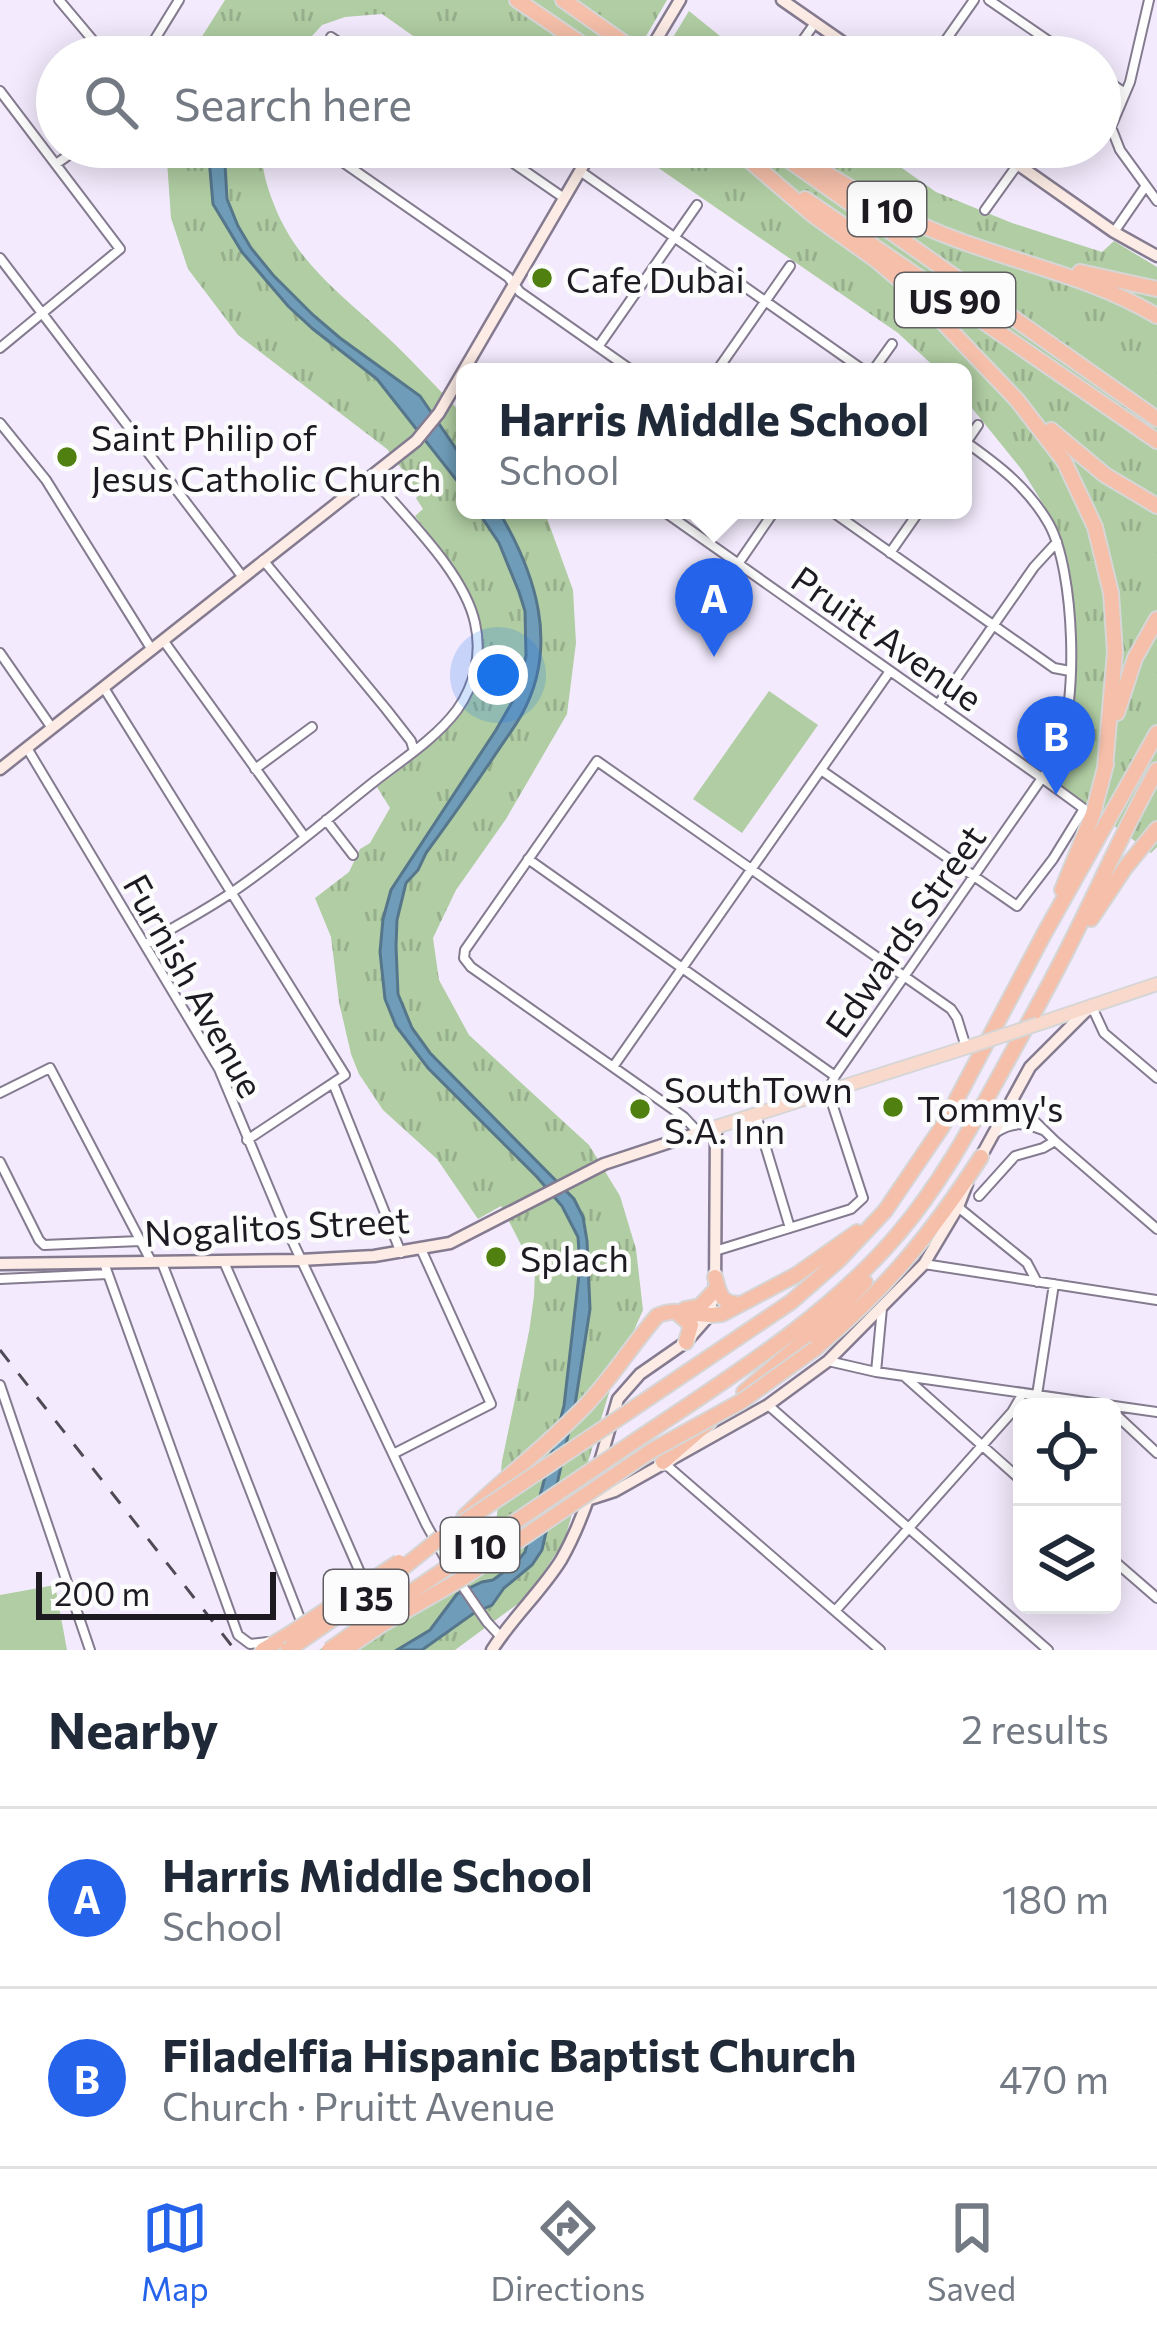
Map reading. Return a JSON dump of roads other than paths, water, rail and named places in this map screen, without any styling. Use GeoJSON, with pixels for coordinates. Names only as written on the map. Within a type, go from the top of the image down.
{"type":"FeatureCollection","features":[{"type":"Feature","properties":{"kind":"highway"},"geometry":{"type":"LineString","coordinates":[[563,0],[614,36]]}},
{"type":"Feature","properties":{"kind":"highway"},"geometry":{"type":"LineString","coordinates":[[520,2],[570,36]]}},
{"type":"Feature","properties":{"kind":"highway","name":"I 10"},"geometry":{"type":"LineString","coordinates":[[443,1536],[791,1302],[885,1211],[942,1127],[1044,934],[1093,814],[1105,767],[1115,652],[1113,605],[1090,513],[1064,461],[1004,385],[904,283],[758,168]]}},
{"type":"Feature","properties":{"kind":"highway","name":"US 90"},"geometry":{"type":"LineString","coordinates":[[760,168],[1157,441]]}},
{"type":"Feature","properties":{"kind":"highway","name":"US 90"},"geometry":{"type":"LineString","coordinates":[[800,168],[1157,419]]}},
{"type":"Feature","properties":{"kind":"highway","name":"I 10"},"geometry":{"type":"LineString","coordinates":[[820,168],[937,232],[1095,286],[1157,316]]}},
{"type":"Feature","properties":{"kind":"highway"},"geometry":{"type":"LineString","coordinates":[[999,254],[1157,289]]}},
{"type":"Feature","properties":{"kind":"highway"},"geometry":{"type":"LineString","coordinates":[[1004,385],[1105,475],[1157,506]]}},
{"type":"Feature","properties":{"kind":"highway"},"geometry":{"type":"LineString","coordinates":[[1105,767],[1129,673],[1157,619]]}},
{"type":"Feature","properties":{"kind":"highway"},"geometry":{"type":"LineString","coordinates":[[1044,934],[1157,733]]}},
{"type":"Feature","properties":{"kind":"highway"},"geometry":{"type":"LineString","coordinates":[[1069,946],[1157,770]]}},
{"type":"Feature","properties":{"kind":"highway","name":"I 10"},"geometry":{"type":"LineString","coordinates":[[329,1650],[779,1342],[848,1285],[899,1233],[962,1143],[1069,946],[1157,829]]}},
{"type":"Feature","properties":{"kind":"highway"},"geometry":{"type":"LineString","coordinates":[[344,1650],[651,1451],[742,1401],[816,1348],[904,1264],[943,1216],[981,1156]]}},
{"type":"Feature","properties":{"kind":"highway"},"geometry":{"type":"LineString","coordinates":[[671,1310],[708,1317],[741,1304],[815,1263],[885,1211]]}},
{"type":"Feature","properties":{"kind":"highway"},"geometry":{"type":"LineString","coordinates":[[663,1462],[834,1315],[865,1282],[899,1233]]}},
{"type":"Feature","properties":{"kind":"highway"},"geometry":{"type":"LineString","coordinates":[[443,1536],[558,1434],[657,1316],[700,1306],[715,1284],[729,1304],[741,1304]]}},
{"type":"Feature","properties":{"kind":"highway"},"geometry":{"type":"LineString","coordinates":[[671,1310],[691,1325],[686,1342]]}},
{"type":"Feature","properties":{"kind":"highway","name":"I 35"},"geometry":{"type":"LineString","coordinates":[[288,1642],[378,1588],[443,1536]]}},
{"type":"Feature","properties":{"kind":"highway"},"geometry":{"type":"LineString","coordinates":[[264,1650],[288,1642]]}},
{"type":"Feature","properties":{"kind":"main road"},"geometry":{"type":"LineString","coordinates":[[658,36],[680,0]]}},
{"type":"Feature","properties":{"kind":"main road"},"geometry":{"type":"LineString","coordinates":[[782,0],[834,36]]}},
{"type":"Feature","properties":{"kind":"main road"},"geometry":{"type":"LineString","coordinates":[[469,363],[582,168]]}},
{"type":"Feature","properties":{"kind":"main road"},"geometry":{"type":"LineString","coordinates":[[1024,168],[1114,232],[1157,256]]}},
{"type":"Feature","properties":{"kind":"main road"},"geometry":{"type":"LineString","coordinates":[[0,769],[395,459],[430,425],[456,383]]}},
{"type":"Feature","properties":{"kind":"main road","name":"Nogalitos Street"},"geometry":{"type":"LineString","coordinates":[[0,1264],[106,1268],[421,1250],[466,1236],[604,1164],[1157,984]]}},
{"type":"Feature","properties":{"kind":"main road"},"geometry":{"type":"LineString","coordinates":[[1040,1054],[1091,1006]]}},
{"type":"Feature","properties":{"kind":"main road"},"geometry":{"type":"LineString","coordinates":[[587,1500],[615,1491],[768,1405],[828,1361],[924,1264],[1045,1044],[1040,1024]]}},
{"type":"Feature","properties":{"kind":"main road"},"geometry":{"type":"LineString","coordinates":[[492,1650],[496,1633],[555,1568],[570,1543],[626,1387],[686,1342],[708,1317],[715,1284],[716,1127]]}},
{"type":"Feature","properties":{"kind":"street"},"geometry":{"type":"LineString","coordinates":[[59,0],[89,36]]}},
{"type":"Feature","properties":{"kind":"street"},"geometry":{"type":"LineString","coordinates":[[157,36],[179,0]]}},
{"type":"Feature","properties":{"kind":"street"},"geometry":{"type":"LineString","coordinates":[[949,36],[974,0]]}},
{"type":"Feature","properties":{"kind":"street"},"geometry":{"type":"LineString","coordinates":[[989,0],[1041,36]]}},
{"type":"Feature","properties":{"kind":"street"},"geometry":{"type":"LineString","coordinates":[[1121,101],[1149,0]]}},
{"type":"Feature","properties":{"kind":"street"},"geometry":{"type":"LineString","coordinates":[[806,36],[815,23]]}},
{"type":"Feature","properties":{"kind":"street"},"geometry":{"type":"LineString","coordinates":[[1121,90],[1125,93]]}},
{"type":"Feature","properties":{"kind":"street"},"geometry":{"type":"LineString","coordinates":[[0,91],[36,138]]}},
{"type":"Feature","properties":{"kind":"street"},"geometry":{"type":"LineString","coordinates":[[1121,148],[1157,201]]}},
{"type":"Feature","properties":{"kind":"street"},"geometry":{"type":"LineString","coordinates":[[0,348],[120,249],[59,168]]}},
{"type":"Feature","properties":{"kind":"street"},"geometry":{"type":"LineString","coordinates":[[352,168],[621,363]]}},
{"type":"Feature","properties":{"kind":"street"},"geometry":{"type":"LineString","coordinates":[[520,168],[564,198]]}},
{"type":"Feature","properties":{"kind":"street"},"geometry":{"type":"LineString","coordinates":[[985,210],[1015,168]]}},
{"type":"Feature","properties":{"kind":"street"},"geometry":{"type":"LineString","coordinates":[[580,171],[856,363]]}},
{"type":"Feature","properties":{"kind":"street"},"geometry":{"type":"LineString","coordinates":[[1114,232],[1145,187]]}},
{"type":"Feature","properties":{"kind":"street"},"geometry":{"type":"LineString","coordinates":[[598,347],[697,205]]}},
{"type":"Feature","properties":{"kind":"street"},"geometry":{"type":"LineString","coordinates":[[0,258],[242,576]]}},
{"type":"Feature","properties":{"kind":"street"},"geometry":{"type":"LineString","coordinates":[[722,363],[790,266]]}},
{"type":"Feature","properties":{"kind":"street"},"geometry":{"type":"LineString","coordinates":[[876,363],[892,344]]}},
{"type":"Feature","properties":{"kind":"street"},"geometry":{"type":"LineString","coordinates":[[0,423],[46,480],[152,650]]}},
{"type":"Feature","properties":{"kind":"street"},"geometry":{"type":"LineString","coordinates":[[972,433],[978,425]]}},
{"type":"Feature","properties":{"kind":"street"},"geometry":{"type":"LineString","coordinates":[[938,704],[1034,567],[1057,542],[1025,489],[972,448]]}},
{"type":"Feature","properties":{"kind":"street"},"geometry":{"type":"LineString","coordinates":[[145,945],[232,892],[326,820],[414,751],[453,715],[466,695],[476,670],[477,629],[471,606],[458,580],[371,476]]}},
{"type":"Feature","properties":{"kind":"street","name":"Pruitt Avenue"},"geometry":{"type":"LineString","coordinates":[[675,519],[1083,808],[1053,859],[1017,906],[974,877]]}},
{"type":"Feature","properties":{"kind":"street"},"geometry":{"type":"LineString","coordinates":[[738,564],[769,519]]}},
{"type":"Feature","properties":{"kind":"street"},"geometry":{"type":"LineString","coordinates":[[843,519],[1054,668],[1070,671]]}},
{"type":"Feature","properties":{"kind":"street"},"geometry":{"type":"LineString","coordinates":[[890,553],[914,519]]}},
{"type":"Feature","properties":{"kind":"street","name":"Edwards Street"},"geometry":{"type":"LineString","coordinates":[[828,1091],[1059,748],[1070,671],[1067,589],[1057,542]]}},
{"type":"Feature","properties":{"kind":"street"},"geometry":{"type":"LineString","coordinates":[[262,560],[411,741],[414,751]]}},
{"type":"Feature","properties":{"kind":"street"},"geometry":{"type":"LineString","coordinates":[[164,640],[304,836]]}},
{"type":"Feature","properties":{"kind":"street"},"geometry":{"type":"LineString","coordinates":[[0,653],[52,728]]}},
{"type":"Feature","properties":{"kind":"street"},"geometry":{"type":"LineString","coordinates":[[613,1067],[890,671]]}},
{"type":"Feature","properties":{"kind":"street"},"geometry":{"type":"LineString","coordinates":[[104,688],[345,1075],[248,1140]]}},
{"type":"Feature","properties":{"kind":"street"},"geometry":{"type":"LineString","coordinates":[[255,769],[312,727]]}},
{"type":"Feature","properties":{"kind":"street","name":"Furnish Avenue"},"geometry":{"type":"LineString","coordinates":[[27,748],[219,1070],[300,1260],[393,1454],[454,1574],[496,1633]]}},
{"type":"Feature","properties":{"kind":"street"},"geometry":{"type":"LineString","coordinates":[[699,1133],[684,1117],[464,958],[465,950],[597,761],[950,1009],[968,1047]]}},
{"type":"Feature","properties":{"kind":"street"},"geometry":{"type":"LineString","coordinates":[[821,770],[974,877]]}},
{"type":"Feature","properties":{"kind":"street"},"geometry":{"type":"LineString","coordinates":[[326,820],[353,855]]}},
{"type":"Feature","properties":{"kind":"street"},"geometry":{"type":"LineString","coordinates":[[527,859],[835,1076]]}},
{"type":"Feature","properties":{"kind":"street"},"geometry":{"type":"LineString","coordinates":[[1091,1006],[1104,1033],[1157,1078]]}},
{"type":"Feature","properties":{"kind":"street"},"geometry":{"type":"LineString","coordinates":[[0,1093],[50,1068],[156,1263],[301,1621]]}},
{"type":"Feature","properties":{"kind":"street"},"geometry":{"type":"LineString","coordinates":[[333,1083],[401,1252]]}},
{"type":"Feature","properties":{"kind":"street"},"geometry":{"type":"LineString","coordinates":[[715,1252],[861,1202],[828,1091]]}},
{"type":"Feature","properties":{"kind":"street"},"geometry":{"type":"LineString","coordinates":[[1012,1100],[1157,1229]]}},
{"type":"Feature","properties":{"kind":"street"},"geometry":{"type":"LineString","coordinates":[[756,1115],[790,1228]]}},
{"type":"Feature","properties":{"kind":"street"},"geometry":{"type":"LineString","coordinates":[[994,1134],[1009,1124],[1044,1130]]}},
{"type":"Feature","properties":{"kind":"street"},"geometry":{"type":"LineString","coordinates":[[979,1196],[1015,1156],[1055,1141]]}},
{"type":"Feature","properties":{"kind":"street"},"geometry":{"type":"LineString","coordinates":[[0,1162],[40,1242],[49,1246],[141,1241]]}},
{"type":"Feature","properties":{"kind":"street"},"geometry":{"type":"LineString","coordinates":[[958,1207],[1027,1263],[1037,1282]]}},
{"type":"Feature","properties":{"kind":"street"},"geometry":{"type":"LineString","coordinates":[[393,1454],[491,1404],[421,1250]]}},
{"type":"Feature","properties":{"kind":"street"},"geometry":{"type":"LineString","coordinates":[[106,1268],[238,1634],[244,1642],[268,1642],[362,1577],[224,1262]]}},
{"type":"Feature","properties":{"kind":"street"},"geometry":{"type":"LineString","coordinates":[[924,1264],[1157,1300]]}},
{"type":"Feature","properties":{"kind":"street","name":"Nogalitos Street"},"geometry":{"type":"LineString","coordinates":[[0,1280],[106,1268]]}},
{"type":"Feature","properties":{"kind":"street"},"geometry":{"type":"LineString","coordinates":[[1037,1395],[1054,1284]]}},
{"type":"Feature","properties":{"kind":"street"},"geometry":{"type":"LineString","coordinates":[[876,1372],[882,1308]]}},
{"type":"Feature","properties":{"kind":"street"},"geometry":{"type":"LineString","coordinates":[[828,1361],[1054,1398]]}},
{"type":"Feature","properties":{"kind":"street"},"geometry":{"type":"LineString","coordinates":[[903,1375],[1013,1473]]}},
{"type":"Feature","properties":{"kind":"street"},"geometry":{"type":"LineString","coordinates":[[0,1385],[90,1650]]}},
{"type":"Feature","properties":{"kind":"street"},"geometry":{"type":"LineString","coordinates":[[835,1611],[1012,1412],[1023,1393]]}},
{"type":"Feature","properties":{"kind":"street"},"geometry":{"type":"LineString","coordinates":[[768,1405],[1048,1650]]}},
{"type":"Feature","properties":{"kind":"street"},"geometry":{"type":"LineString","coordinates":[[1121,1409],[1157,1412]]}},
{"type":"Feature","properties":{"kind":"street"},"geometry":{"type":"LineString","coordinates":[[1121,1419],[1157,1453]]}},
{"type":"Feature","properties":{"kind":"street"},"geometry":{"type":"LineString","coordinates":[[663,1462],[880,1650]]}},
{"type":"Feature","properties":{"kind":"street"},"geometry":{"type":"LineString","coordinates":[[1121,1567],[1157,1598]]}},
{"type":"Feature","properties":{"kind":"water"},"geometry":{"type":"Polygon","coordinates":[[[210,168],[225,168],[227,199],[251,248],[313,315],[420,396],[456,449],[456,480],[377,379],[288,306],[242,252],[213,204],[210,168]]]}},
{"type":"Feature","properties":{"kind":"water"},"geometry":{"type":"Polygon","coordinates":[[[483,519],[503,519],[523,558],[538,609],[539,662],[518,720],[406,883],[397,920],[398,994],[412,1028],[430,1053],[574,1199],[587,1241],[590,1309],[575,1405],[542,1550],[492,1605],[422,1650],[397,1650],[430,1630],[457,1594],[493,1580],[525,1552],[564,1406],[580,1266],[578,1237],[562,1206],[428,1068],[396,1026],[385,999],[380,952],[391,890],[496,730],[515,697],[526,656],[525,611],[499,543],[483,519]]]}},
{"type":"Feature","properties":{"kind":"railway"},"geometry":{"type":"LineString","coordinates":[[0,1350],[235,1650]]}},
{"type":"Feature","properties":{"kind":"place","name":"Cafe Dubai"},"geometry":{"type":"Point","coordinates":[542,278]}},
{"type":"Feature","properties":{"kind":"place","name":"Saint Philip of Jesus Catholic Church"},"geometry":{"type":"Point","coordinates":[67,457]}},
{"type":"Feature","properties":{"kind":"place","name":"Harris Middle School"},"geometry":{"type":"Point","coordinates":[714,657]}},
{"type":"Feature","properties":{"kind":"place","name":"Filadelfia Hispanic Baptist Church"},"geometry":{"type":"Point","coordinates":[1056,795]}},
{"type":"Feature","properties":{"kind":"place","name":"Tommy's"},"geometry":{"type":"Point","coordinates":[893,1107]}},
{"type":"Feature","properties":{"kind":"place","name":"SouthTown S.A. Inn"},"geometry":{"type":"Point","coordinates":[640,1109]}},
{"type":"Feature","properties":{"kind":"place","name":"Splach"},"geometry":{"type":"Point","coordinates":[496,1257]}}]}
